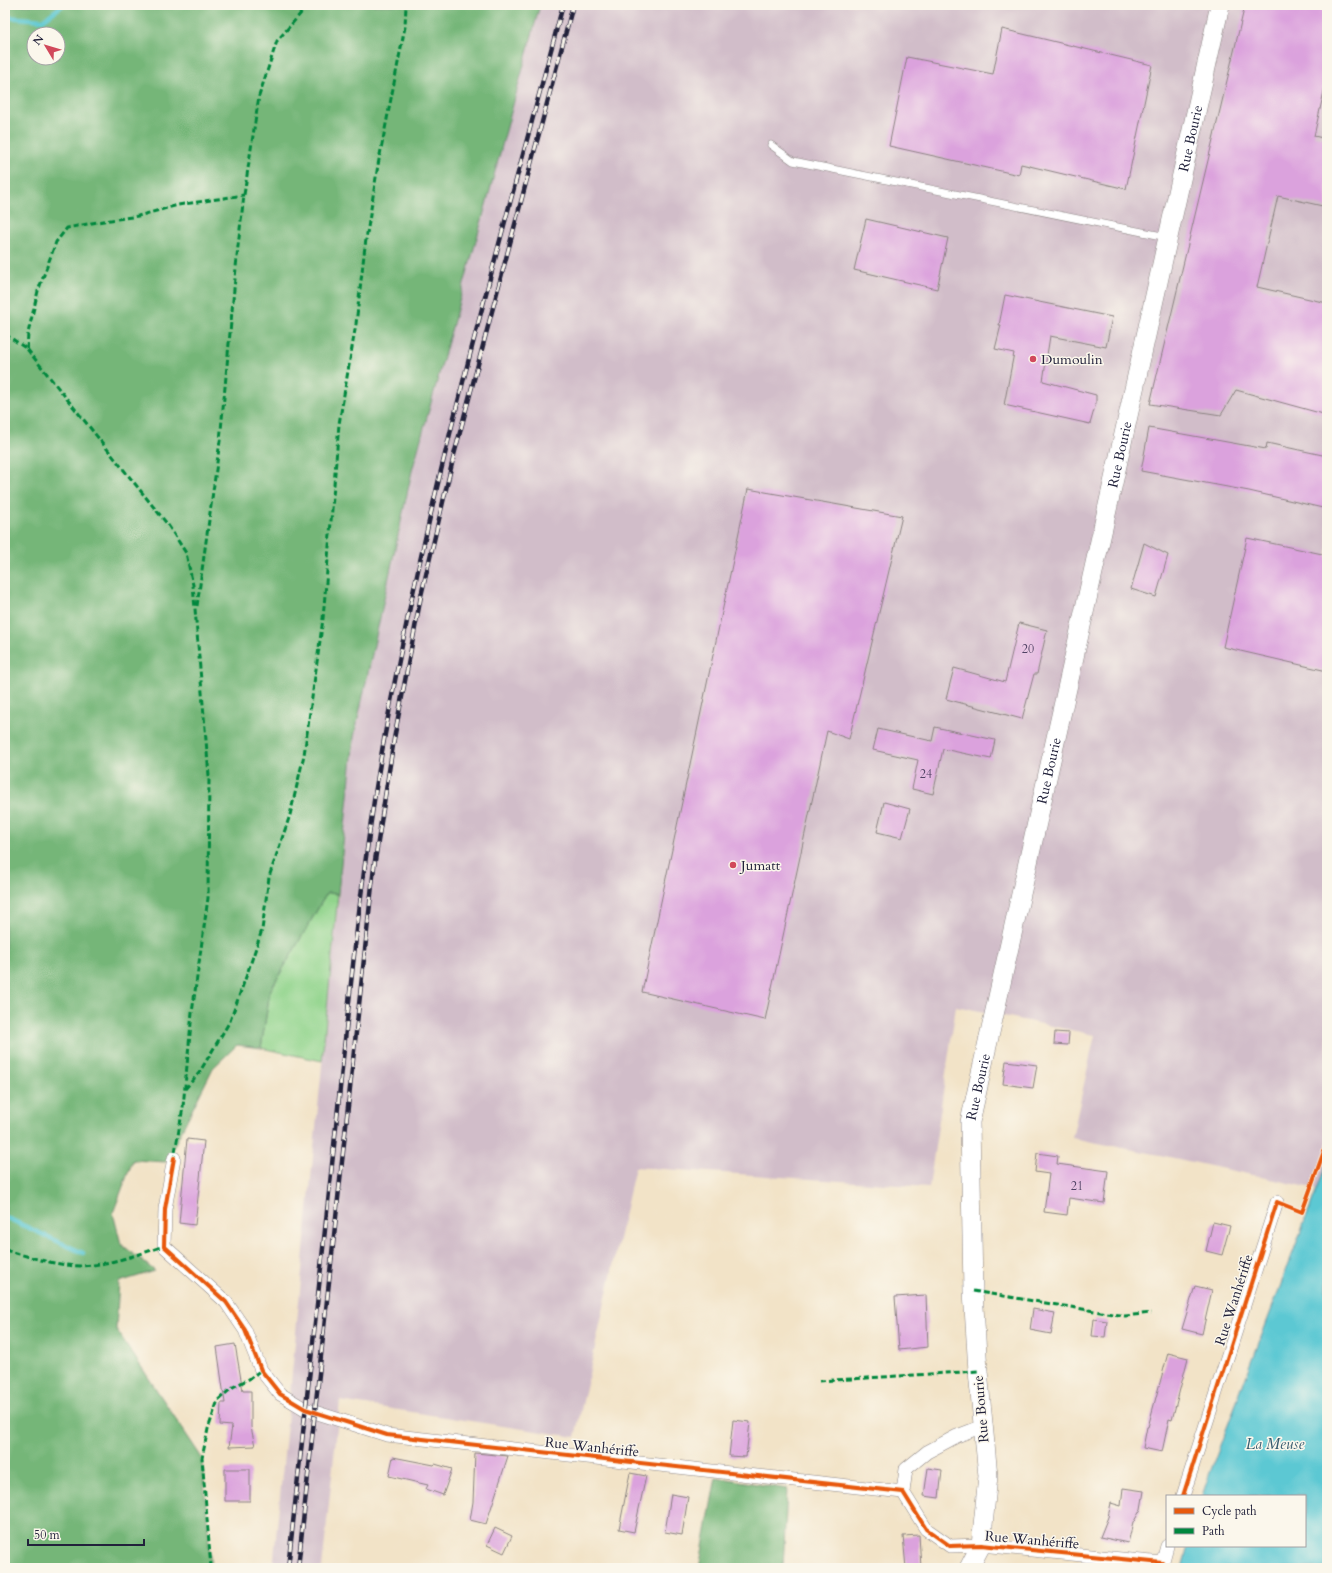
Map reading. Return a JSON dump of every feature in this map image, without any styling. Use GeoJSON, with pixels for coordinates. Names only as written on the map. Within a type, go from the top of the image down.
{"type":"FeatureCollection","features":[{"type":"Feature","properties":{"kind":"main road","name":"Rue Bourie"},"geometry":{"type":"LineString","coordinates":[[981,1545],[988,1476],[972,1290],[970,1122],[1220,5]]}},
{"type":"Feature","properties":{"kind":"main road","name":"Rue Wanhériffe"},"geometry":{"type":"LineString","coordinates":[[969,1568],[981,1545]]}},
{"type":"Feature","properties":{"kind":"street","name":"Rue Wanhériffe"},"geometry":{"type":"LineString","coordinates":[[174,1158],[165,1210],[164,1246],[226,1302],[245,1330],[261,1370],[280,1394],[306,1409],[387,1436],[903,1492],[926,1529],[950,1546],[981,1545],[1161,1566],[1168,1547]]}},
{"type":"Feature","properties":{"kind":"street","name":"Rue Wanhériffe"},"geometry":{"type":"LineString","coordinates":[[1183,1495],[1277,1202]]}},
{"type":"Feature","properties":{"kind":"street"},"geometry":{"type":"LineString","coordinates":[[903,1492],[906,1469],[927,1452],[956,1436],[983,1426]]}},
{"type":"Feature","properties":{"kind":"lane"},"geometry":{"type":"LineString","coordinates":[[772,146],[793,161],[1168,237]]}},
{"type":"Feature","properties":{"kind":"shaded area"},"geometry":{"type":"Polygon","coordinates":[[[540,5],[1327,5],[1327,1162],[1317,1189],[1160,1155],[1072,1138],[1095,1035],[956,1006],[929,1187],[635,1167],[575,1437],[340,1401],[322,1568],[273,1568],[354,737],[412,471],[540,5]]]}},
{"type":"Feature","properties":{"kind":"green space"},"geometry":{"type":"Polygon","coordinates":[[[5,5],[540,5],[412,471],[354,737],[338,894],[327,893],[270,991],[261,1048],[237,1045],[213,1068],[166,1162],[133,1160],[113,1213],[121,1244],[155,1271],[119,1282],[116,1329],[202,1458],[211,1568],[5,1568],[5,5]]]}},
{"type":"Feature","properties":{"kind":"green space"},"geometry":{"type":"Polygon","coordinates":[[[327,893],[338,894],[322,1061],[261,1048],[270,991],[327,893]]]}},
{"type":"Feature","properties":{"kind":"green space"},"geometry":{"type":"Polygon","coordinates":[[[716,1477],[787,1489],[783,1568],[699,1568],[716,1477]]]}},
{"type":"Feature","properties":{"kind":"water","name":"La Meuse"},"geometry":{"type":"Polygon","coordinates":[[[1327,1162],[1327,1568],[1182,1568],[1188,1547],[1306,1547],[1306,1495],[1202,1495],[1327,1162]]]}},
{"type":"Feature","properties":{"kind":"building"},"geometry":{"type":"Polygon","coordinates":[[[1245,5],[1327,5],[1327,78],[1314,136],[1327,139],[1327,207],[1278,196],[1257,287],[1327,303],[1327,415],[1236,390],[1221,415],[1150,404],[1245,5]]]}},
{"type":"Feature","properties":{"kind":"building"},"geometry":{"type":"Polygon","coordinates":[[[1002,29],[1152,65],[1126,189],[1021,164],[1019,175],[889,146],[907,57],[993,74],[1002,29]]]}},
{"type":"Feature","properties":{"kind":"building"},"geometry":{"type":"Polygon","coordinates":[[[866,219],[948,238],[937,289],[854,270],[866,219]]]}},
{"type":"Feature","properties":{"kind":"building"},"geometry":{"type":"Polygon","coordinates":[[[1005,295],[1112,317],[1106,347],[1050,336],[1043,381],[1096,395],[1096,403],[1090,424],[1004,405],[1014,353],[995,349],[1001,325],[999,325],[1005,295]]]}},
{"type":"Feature","properties":{"kind":"building"},"geometry":{"type":"Polygon","coordinates":[[[1149,428],[1266,449],[1267,443],[1327,456],[1327,509],[1249,491],[1141,471],[1149,428]]]}},
{"type":"Feature","properties":{"kind":"building","name":"Jumatt"},"geometry":{"type":"Polygon","coordinates":[[[748,489],[902,516],[849,739],[827,731],[765,1020],[642,992],[748,489]]]}},
{"type":"Feature","properties":{"kind":"building"},"geometry":{"type":"Polygon","coordinates":[[[1247,538],[1327,555],[1327,671],[1223,647],[1247,538]]]}},
{"type":"Feature","properties":{"kind":"building"},"geometry":{"type":"Polygon","coordinates":[[[1144,543],[1168,555],[1156,597],[1131,589],[1144,543]]]}},
{"type":"Feature","properties":{"kind":"building"},"geometry":{"type":"Polygon","coordinates":[[[1019,623],[1047,630],[1037,674],[1034,674],[1022,719],[946,699],[954,668],[1005,682],[1019,623]]]}},
{"type":"Feature","properties":{"kind":"building"},"geometry":{"type":"Polygon","coordinates":[[[935,727],[995,740],[991,759],[943,749],[933,794],[912,789],[918,760],[873,750],[878,729],[932,741],[935,727]]]}},
{"type":"Feature","properties":{"kind":"building"},"geometry":{"type":"Polygon","coordinates":[[[884,802],[910,809],[902,838],[877,832],[884,802]]]}},
{"type":"Feature","properties":{"kind":"building"},"geometry":{"type":"Polygon","coordinates":[[[1055,1032],[1069,1033],[1068,1045],[1054,1044],[1055,1032]]]}},
{"type":"Feature","properties":{"kind":"building"},"geometry":{"type":"Polygon","coordinates":[[[1006,1061],[1037,1065],[1033,1088],[1003,1084],[1006,1061]]]}},
{"type":"Feature","properties":{"kind":"building"},"geometry":{"type":"Polygon","coordinates":[[[187,1139],[204,1141],[195,1225],[179,1223],[187,1139]]]}},
{"type":"Feature","properties":{"kind":"building"},"geometry":{"type":"Polygon","coordinates":[[[1037,1153],[1058,1156],[1057,1164],[1108,1171],[1104,1203],[1069,1198],[1067,1215],[1044,1212],[1049,1174],[1035,1172],[1037,1153]]]}},
{"type":"Feature","properties":{"kind":"building"},"geometry":{"type":"Polygon","coordinates":[[[1213,1222],[1230,1226],[1222,1255],[1206,1251],[1213,1222]]]}},
{"type":"Feature","properties":{"kind":"building"},"geometry":{"type":"Polygon","coordinates":[[[1195,1286],[1212,1290],[1202,1334],[1182,1329],[1195,1286]]]}},
{"type":"Feature","properties":{"kind":"building"},"geometry":{"type":"Polygon","coordinates":[[[926,1295],[928,1347],[899,1350],[895,1297],[926,1295]]]}},
{"type":"Feature","properties":{"kind":"building"},"geometry":{"type":"Polygon","coordinates":[[[1033,1309],[1055,1313],[1051,1334],[1030,1330],[1033,1309]]]}},
{"type":"Feature","properties":{"kind":"building"},"geometry":{"type":"Polygon","coordinates":[[[1094,1319],[1107,1321],[1105,1337],[1092,1336],[1094,1319]]]}},
{"type":"Feature","properties":{"kind":"building"},"geometry":{"type":"Polygon","coordinates":[[[235,1344],[243,1391],[251,1391],[251,1427],[255,1446],[229,1447],[232,1426],[220,1425],[221,1403],[225,1403],[217,1347],[235,1344]]]}},
{"type":"Feature","properties":{"kind":"building"},"geometry":{"type":"Polygon","coordinates":[[[1168,1353],[1188,1358],[1172,1420],[1169,1419],[1162,1452],[1143,1448],[1147,1427],[1168,1353]]]}},
{"type":"Feature","properties":{"kind":"building"},"geometry":{"type":"Polygon","coordinates":[[[733,1420],[750,1422],[746,1457],[729,1456],[733,1420]]]}},
{"type":"Feature","properties":{"kind":"building"},"geometry":{"type":"Polygon","coordinates":[[[475,1453],[508,1456],[486,1524],[470,1520],[473,1502],[475,1453]]]}},
{"type":"Feature","properties":{"kind":"building"},"geometry":{"type":"Polygon","coordinates":[[[393,1457],[435,1464],[452,1469],[443,1495],[426,1489],[428,1485],[389,1476],[393,1457]]]}},
{"type":"Feature","properties":{"kind":"building"},"geometry":{"type":"Polygon","coordinates":[[[928,1468],[942,1470],[939,1498],[924,1496],[928,1468]]]}},
{"type":"Feature","properties":{"kind":"building"},"geometry":{"type":"Polygon","coordinates":[[[225,1469],[250,1469],[250,1501],[225,1501],[225,1469]]]}},
{"type":"Feature","properties":{"kind":"building"},"geometry":{"type":"Polygon","coordinates":[[[630,1473],[646,1476],[634,1532],[619,1529],[630,1473]]]}},
{"type":"Feature","properties":{"kind":"building"},"geometry":{"type":"Polygon","coordinates":[[[1123,1488],[1144,1491],[1141,1509],[1133,1523],[1128,1543],[1100,1537],[1108,1517],[1111,1503],[1121,1506],[1123,1488]]]}},
{"type":"Feature","properties":{"kind":"building"},"geometry":{"type":"Polygon","coordinates":[[[671,1494],[688,1497],[682,1535],[665,1532],[671,1494]]]}},
{"type":"Feature","properties":{"kind":"building"},"geometry":{"type":"Polygon","coordinates":[[[495,1528],[512,1536],[504,1553],[487,1545],[495,1528]]]}},
{"type":"Feature","properties":{"kind":"building"},"geometry":{"type":"Polygon","coordinates":[[[919,1535],[921,1568],[906,1568],[903,1536],[919,1535]]]}},
{"type":"Feature","properties":{"kind":"waterway"},"geometry":{"type":"LineString","coordinates":[[5,17],[43,20],[63,5]]}},
{"type":"Feature","properties":{"kind":"waterway"},"geometry":{"type":"LineString","coordinates":[[5,1217],[83,1253]]}},
{"type":"Feature","properties":{"kind":"railway"},"geometry":{"type":"LineString","coordinates":[[288,1568],[355,944],[368,839],[385,734],[422,550],[466,368],[563,5]]}},
{"type":"Feature","properties":{"kind":"railway"},"geometry":{"type":"LineString","coordinates":[[298,1568],[374,867],[394,739],[421,596],[454,455],[573,5]]}},
{"type":"Feature","properties":{"kind":"marked path"},"geometry":{"type":"LineString","coordinates":[[197,606],[220,441],[244,195],[259,96],[277,41],[308,5]]}},
{"type":"Feature","properties":{"kind":"marked path"},"geometry":{"type":"LineString","coordinates":[[185,1089],[199,1073],[230,1021],[247,974],[262,930],[269,877],[290,815],[304,755],[323,619],[339,424],[356,324],[365,246],[378,165],[405,27],[406,5]]}},
{"type":"Feature","properties":{"kind":"marked path"},"geometry":{"type":"LineString","coordinates":[[27,349],[28,333],[38,291],[56,242],[67,228],[138,216],[178,205],[244,195]]}},
{"type":"Feature","properties":{"kind":"marked path"},"geometry":{"type":"LineString","coordinates":[[5,334],[27,349],[168,525],[186,553],[193,585],[209,776],[208,898],[192,1013],[183,1107],[174,1158]]}},
{"type":"Feature","properties":{"kind":"marked path"},"geometry":{"type":"LineString","coordinates":[[5,1250],[52,1263],[80,1266],[112,1262],[164,1246]]}},
{"type":"Feature","properties":{"kind":"marked path"},"geometry":{"type":"LineString","coordinates":[[973,1291],[1125,1316],[1151,1313]]}},
{"type":"Feature","properties":{"kind":"marked path"},"geometry":{"type":"LineString","coordinates":[[211,1568],[202,1458],[208,1429],[218,1400],[233,1387],[249,1379],[261,1370]]}},
{"type":"Feature","properties":{"kind":"marked path"},"geometry":{"type":"LineString","coordinates":[[819,1381],[978,1371]]}},
{"type":"Feature","properties":{"kind":"cycle path"},"geometry":{"type":"LineString","coordinates":[[1183,1495],[1277,1202],[1302,1212],[1327,1143]]}},
{"type":"Feature","properties":{"kind":"cycle path"},"geometry":{"type":"LineString","coordinates":[[174,1158],[165,1209],[164,1246],[226,1302],[245,1330],[261,1370],[280,1394],[305,1409],[387,1435],[903,1492],[926,1529],[950,1546],[981,1545],[1162,1563]]}},
{"type":"Feature","properties":{"kind":"place","name":"Dumoulin"},"geometry":{"type":"Point","coordinates":[1033,359]}},
{"type":"Feature","properties":{"kind":"place","name":"Jumatt"},"geometry":{"type":"Point","coordinates":[733,865]}}]}
